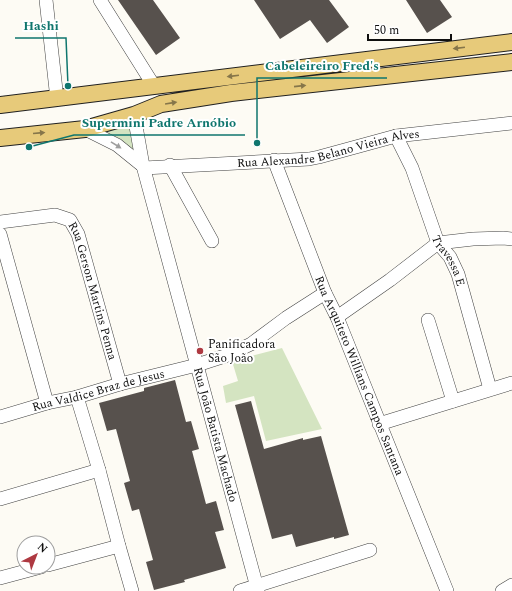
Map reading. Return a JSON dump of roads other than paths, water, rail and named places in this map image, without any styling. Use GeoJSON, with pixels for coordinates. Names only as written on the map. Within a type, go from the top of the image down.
{"type":"FeatureCollection","features":[{"type":"Feature","properties":{"kind":"main road"},"geometry":{"type":"LineString","coordinates":[[0,105],[512,42]]}},
{"type":"Feature","properties":{"kind":"main road"},"geometry":{"type":"LineString","coordinates":[[0,138],[85,129],[134,115],[161,104],[230,93],[512,62]]}},
{"type":"Feature","properties":{"kind":"street"},"geometry":{"type":"LineString","coordinates":[[46,0],[57,98]]}},
{"type":"Feature","properties":{"kind":"street"},"geometry":{"type":"LineString","coordinates":[[100,0],[154,86]]}},
{"type":"Feature","properties":{"kind":"street","name":"Rua João Batista Machado"},"geometry":{"type":"LineString","coordinates":[[134,115],[144,167],[257,588]]}},
{"type":"Feature","properties":{"kind":"street","name":"Rua Alexandre Belano Vieira Alves"},"geometry":{"type":"LineString","coordinates":[[144,167],[309,159],[396,136],[512,123]]}},
{"type":"Feature","properties":{"kind":"street"},"geometry":{"type":"LineString","coordinates":[[85,129],[116,145],[144,167]]}},
{"type":"Feature","properties":{"kind":"street","name":"Travessa E"},"geometry":{"type":"LineString","coordinates":[[396,136],[412,168],[438,243],[450,257],[458,274],[490,389]]}},
{"type":"Feature","properties":{"kind":"street","name":"Rua Arquiteto Willians Campos Santana"},"geometry":{"type":"LineString","coordinates":[[274,160],[325,292],[337,316],[447,591]]}},
{"type":"Feature","properties":{"kind":"street"},"geometry":{"type":"LineString","coordinates":[[170,165],[212,241]]}},
{"type":"Feature","properties":{"kind":"street","name":"Rua Gerson Martins Penna"},"geometry":{"type":"LineString","coordinates":[[0,222],[55,215],[70,220],[78,234],[120,384]]}},
{"type":"Feature","properties":{"kind":"street"},"geometry":{"type":"LineString","coordinates":[[0,234],[47,403]]}},
{"type":"Feature","properties":{"kind":"street"},"geometry":{"type":"LineString","coordinates":[[337,316],[390,280],[438,243],[473,239],[512,239]]}},
{"type":"Feature","properties":{"kind":"street","name":"Rua Valdice Braz de Jesus"},"geometry":{"type":"LineString","coordinates":[[0,417],[47,403],[76,397],[120,384],[197,365],[243,348],[325,292]]}},
{"type":"Feature","properties":{"kind":"street"},"geometry":{"type":"LineString","coordinates":[[428,320],[453,401]]}},
{"type":"Feature","properties":{"kind":"street"},"geometry":{"type":"LineString","coordinates":[[379,424],[512,383]]}},
{"type":"Feature","properties":{"kind":"street"},"geometry":{"type":"LineString","coordinates":[[76,397],[99,470],[132,591]]}},
{"type":"Feature","properties":{"kind":"street"},"geometry":{"type":"LineString","coordinates":[[0,499],[99,470]]}},
{"type":"Feature","properties":{"kind":"street"},"geometry":{"type":"LineString","coordinates":[[56,563],[119,546]]}},
{"type":"Feature","properties":{"kind":"street"},"geometry":{"type":"LineString","coordinates":[[240,591],[257,588],[370,550]]}},
{"type":"Feature","properties":{"kind":"street"},"geometry":{"type":"LineString","coordinates":[[0,578],[16,574]]}},
{"type":"Feature","properties":{"kind":"street"},"geometry":{"type":"LineString","coordinates":[[502,591],[512,585]]}},
{"type":"Feature","properties":{"kind":"place","name":"Hashi"},"geometry":{"type":"Point","coordinates":[68,86]}},
{"type":"Feature","properties":{"kind":"place","name":"Cabeleireiro Fred's"},"geometry":{"type":"Point","coordinates":[257,143]}},
{"type":"Feature","properties":{"kind":"place","name":"Supermini Padre Arnóbio"},"geometry":{"type":"Point","coordinates":[29,147]}},
{"type":"Feature","properties":{"kind":"place","name":"Panificadora São João"},"geometry":{"type":"Point","coordinates":[200,351]}}]}
